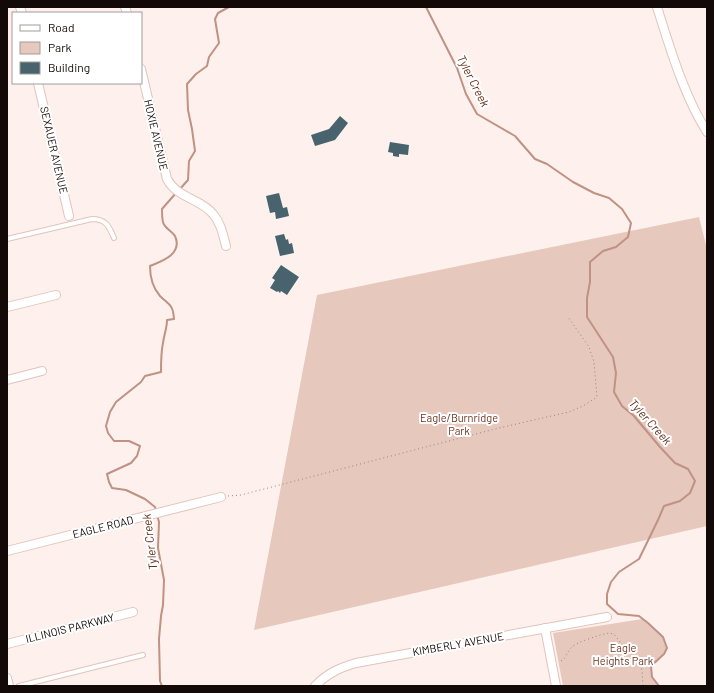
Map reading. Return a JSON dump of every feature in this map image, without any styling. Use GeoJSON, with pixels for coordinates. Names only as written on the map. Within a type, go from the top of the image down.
{"type":"FeatureCollection","features":[{"type":"Feature","properties":{"kind":"street"},"geometry":{"type":"LineString","coordinates":[[657,7],[678,71],[698,118],[707,132]]}},
{"type":"Feature","properties":{"kind":"street","name":"HOXIE AVENUE"},"geometry":{"type":"LineString","coordinates":[[142,73],[167,179],[172,187],[213,214],[219,223],[226,246]]}},
{"type":"Feature","properties":{"kind":"street","name":"SEXAUER AVENUE"},"geometry":{"type":"LineString","coordinates":[[38,84],[69,216]]}},
{"type":"Feature","properties":{"kind":"street"},"geometry":{"type":"LineString","coordinates":[[7,307],[56,295]]}},
{"type":"Feature","properties":{"kind":"street"},"geometry":{"type":"LineString","coordinates":[[7,380],[42,371]]}},
{"type":"Feature","properties":{"kind":"street","name":"EAGLE ROAD"},"geometry":{"type":"LineString","coordinates":[[7,551],[222,497]]}},
{"type":"Feature","properties":{"kind":"street","name":"ILLINOIS PARKWAY"},"geometry":{"type":"LineString","coordinates":[[7,644],[134,612]]}},
{"type":"Feature","properties":{"kind":"street","name":"KIMBERLY AVENUE"},"geometry":{"type":"LineString","coordinates":[[315,686],[330,673],[356,663],[607,617]]}},
{"type":"Feature","properties":{"kind":"street"},"geometry":{"type":"LineString","coordinates":[[545,628],[556,686]]}},
{"type":"Feature","properties":{"kind":"street"},"geometry":{"type":"LineString","coordinates":[[7,678],[9,686]]}},
{"type":"Feature","properties":{"kind":"lane"},"geometry":{"type":"LineString","coordinates":[[7,239],[92,219],[100,220],[106,223],[114,238]]}},
{"type":"Feature","properties":{"kind":"lane"},"geometry":{"type":"LineString","coordinates":[[19,686],[143,655]]}},
{"type":"Feature","properties":{"kind":"path"},"geometry":{"type":"LineString","coordinates":[[222,497],[242,495],[492,430],[569,412],[583,406],[597,397],[594,362],[589,347],[568,316]]}},
{"type":"Feature","properties":{"kind":"path"},"geometry":{"type":"LineString","coordinates":[[561,661],[566,658],[569,650],[575,644],[604,634],[614,634],[623,646],[640,662],[643,686]]}},
{"type":"Feature","properties":{"kind":"green space","name":"Eagle/Burnridge Park"},"geometry":{"type":"Polygon","coordinates":[[[699,217],[707,249],[707,526],[254,630],[317,295],[699,217]]]}},
{"type":"Feature","properties":{"kind":"green space","name":"Eagle Heights Park"},"geometry":{"type":"Polygon","coordinates":[[[642,619],[663,637],[667,648],[658,661],[652,666],[652,677],[659,686],[563,686],[553,633],[642,619]]]}},
{"type":"Feature","properties":{"kind":"building"},"geometry":{"type":"Polygon","coordinates":[[[340,116],[348,123],[335,140],[315,146],[311,135],[329,129],[340,116]]]}},
{"type":"Feature","properties":{"kind":"building"},"geometry":{"type":"Polygon","coordinates":[[[390,142],[409,145],[408,155],[399,154],[399,157],[393,156],[393,153],[388,152],[390,142]]]}},
{"type":"Feature","properties":{"kind":"building"},"geometry":{"type":"Polygon","coordinates":[[[279,193],[283,208],[287,207],[289,216],[276,219],[275,212],[270,213],[266,196],[279,193]]]}},
{"type":"Feature","properties":{"kind":"building"},"geometry":{"type":"Polygon","coordinates":[[[284,234],[286,240],[288,239],[289,244],[292,243],[294,253],[280,256],[275,236],[284,234]]]}},
{"type":"Feature","properties":{"kind":"building"},"geometry":{"type":"Polygon","coordinates":[[[281,265],[299,277],[287,295],[281,291],[280,293],[270,288],[275,280],[272,278],[281,265]]]}},
{"type":"Feature","properties":{"kind":"waterway","name":"Tyler Creek"},"geometry":{"type":"LineString","coordinates":[[179,190],[188,180],[189,161],[195,151],[188,110],[187,84],[196,74],[207,66],[209,57],[219,43],[215,19],[218,13],[229,7]]}},
{"type":"Feature","properties":{"kind":"waterway","name":"Tyler Creek"},"geometry":{"type":"LineString","coordinates":[[426,7],[457,68],[466,94],[477,114],[515,136],[535,159],[547,164],[573,182],[594,193],[609,198],[622,209],[631,223],[628,237],[616,247],[603,251],[590,262],[587,317],[613,357],[616,373],[614,392],[622,406],[634,416],[675,463],[688,469],[695,481],[690,493],[680,501],[664,506],[639,559],[619,572],[611,582],[607,594],[607,604],[618,614],[639,616],[663,637],[667,648],[664,654],[651,666],[652,677],[659,686]]}},
{"type":"Feature","properties":{"kind":"waterway","name":"Tyler Creek"},"geometry":{"type":"LineString","coordinates":[[156,510],[155,507],[145,499],[126,490],[112,488],[107,474],[131,463],[137,456],[140,446],[129,441],[114,441],[108,433],[106,426],[110,412],[116,402],[141,382],[145,376],[161,372],[162,350],[167,320],[174,319],[172,308],[157,293],[153,285],[150,266],[170,256],[176,248],[177,242],[175,236],[166,228],[162,219],[162,209],[176,193]]}},
{"type":"Feature","properties":{"kind":"waterway","name":"Tyler Creek"},"geometry":{"type":"LineString","coordinates":[[157,515],[159,522],[158,548],[164,580],[159,639],[160,681],[162,686]]}}]}
